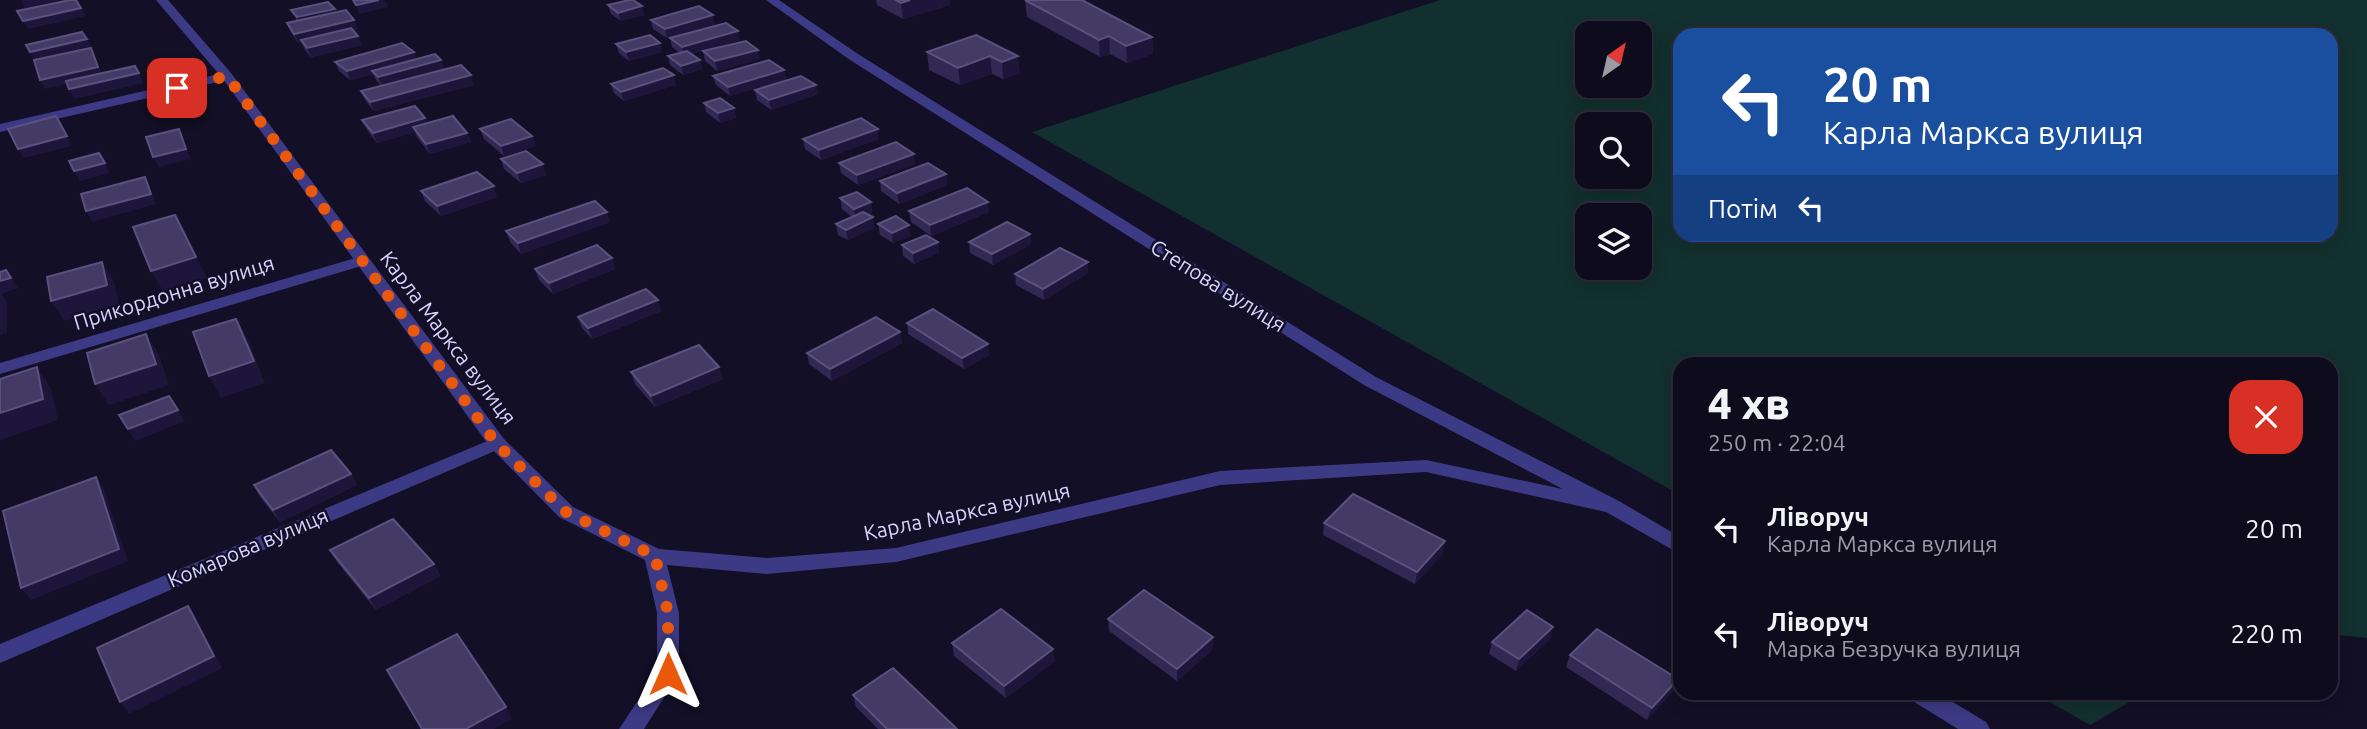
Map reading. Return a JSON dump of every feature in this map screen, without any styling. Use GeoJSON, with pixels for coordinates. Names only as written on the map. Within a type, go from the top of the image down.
{"type":"FeatureCollection","features":[{"type":"Feature","properties":{"kind":"street","name":"Карла Маркса вулиця"},"geometry":{"type":"LineString","coordinates":[[162,0],[227,76],[496,443],[566,512],[655,556],[767,566],[896,555],[1220,478],[1426,466],[1612,506]]}},
{"type":"Feature","properties":{"kind":"street","name":"Степова вулиця"},"geometry":{"type":"LineString","coordinates":[[772,0],[854,57],[1370,381],[1612,506],[1673,543]]}},
{"type":"Feature","properties":{"kind":"street"},"geometry":{"type":"LineString","coordinates":[[0,128],[227,76]]}},
{"type":"Feature","properties":{"kind":"street","name":"Прикордонна вулиця"},"geometry":{"type":"LineString","coordinates":[[0,369],[362,261]]}},
{"type":"Feature","properties":{"kind":"street","name":"Комарова вулиця"},"geometry":{"type":"LineString","coordinates":[[0,654],[496,443]]}},
{"type":"Feature","properties":{"kind":"street"},"geometry":{"type":"LineString","coordinates":[[631,729],[668,674],[668,613],[655,556]]}},
{"type":"Feature","properties":{"kind":"street"},"geometry":{"type":"LineString","coordinates":[[1930,700],[1978,729]]}},
{"type":"Feature","properties":{"kind":"green space"},"geometry":{"type":"Polygon","coordinates":[[[1440,0],[2367,0],[2367,638],[2338,635],[2338,357],[1673,357],[1673,491],[1032,132],[1440,0]]]}},
{"type":"Feature","properties":{"kind":"green space"},"geometry":{"type":"Polygon","coordinates":[[[2046,700],[2133,700],[2090,725],[2046,700]]]}},
{"type":"Feature","properties":{"kind":"building"},"geometry":{"type":"Polygon","coordinates":[[[76,0],[81,8],[23,21],[17,11],[76,0]]]}},
{"type":"Feature","properties":{"kind":"building"},"geometry":{"type":"Polygon","coordinates":[[[353,0],[379,0],[356,5],[353,0]]]}},
{"type":"Feature","properties":{"kind":"building"},"geometry":{"type":"Polygon","coordinates":[[[629,0],[642,6],[618,13],[608,5],[629,0]]]}},
{"type":"Feature","properties":{"kind":"building"},"geometry":{"type":"Polygon","coordinates":[[[1025,0],[1082,0],[1152,37],[1126,46],[1109,36],[1099,40],[1025,0]]]}},
{"type":"Feature","properties":{"kind":"building"},"geometry":{"type":"Polygon","coordinates":[[[328,2],[335,9],[297,17],[291,10],[328,2]]]}},
{"type":"Feature","properties":{"kind":"building"},"geometry":{"type":"Polygon","coordinates":[[[699,6],[713,15],[665,29],[651,20],[699,6]]]}},
{"type":"Feature","properties":{"kind":"building"},"geometry":{"type":"Polygon","coordinates":[[[346,10],[354,20],[294,34],[287,23],[346,10]]]}},
{"type":"Feature","properties":{"kind":"building"},"geometry":{"type":"Polygon","coordinates":[[[726,23],[738,31],[682,47],[670,38],[726,23]]]}},
{"type":"Feature","properties":{"kind":"building"},"geometry":{"type":"Polygon","coordinates":[[[351,28],[358,36],[307,48],[301,40],[351,28]]]}},
{"type":"Feature","properties":{"kind":"building"},"geometry":{"type":"Polygon","coordinates":[[[82,32],[87,39],[30,52],[26,45],[82,32]]]}},
{"type":"Feature","properties":{"kind":"building"},"geometry":{"type":"Polygon","coordinates":[[[650,35],[660,43],[626,52],[616,44],[650,35]]]}},
{"type":"Feature","properties":{"kind":"building"},"geometry":{"type":"Polygon","coordinates":[[[976,35],[1018,56],[1002,62],[990,56],[958,68],[927,52],[976,35]]]}},
{"type":"Feature","properties":{"kind":"building"},"geometry":{"type":"Polygon","coordinates":[[[746,41],[758,50],[715,61],[703,51],[746,41]]]}},
{"type":"Feature","properties":{"kind":"building"},"geometry":{"type":"Polygon","coordinates":[[[402,43],[414,52],[347,71],[335,62],[402,43]]]}},
{"type":"Feature","properties":{"kind":"building"},"geometry":{"type":"Polygon","coordinates":[[[91,48],[98,67],[40,80],[34,60],[91,48]]]}},
{"type":"Feature","properties":{"kind":"building"},"geometry":{"type":"Polygon","coordinates":[[[687,51],[700,60],[681,66],[668,56],[687,51]]]}},
{"type":"Feature","properties":{"kind":"building"},"geometry":{"type":"Polygon","coordinates":[[[435,54],[441,60],[378,77],[372,71],[435,54]]]}},
{"type":"Feature","properties":{"kind":"building"},"geometry":{"type":"Polygon","coordinates":[[[769,60],[784,70],[728,87],[713,76],[769,60]]]}},
{"type":"Feature","properties":{"kind":"building"},"geometry":{"type":"Polygon","coordinates":[[[461,65],[471,75],[370,102],[361,91],[461,65]]]}},
{"type":"Feature","properties":{"kind":"building"},"geometry":{"type":"Polygon","coordinates":[[[135,66],[139,73],[69,89],[66,81],[135,66]]]}},
{"type":"Feature","properties":{"kind":"building"},"geometry":{"type":"Polygon","coordinates":[[[663,68],[674,75],[621,92],[611,84],[663,68]]]}},
{"type":"Feature","properties":{"kind":"building"},"geometry":{"type":"Polygon","coordinates":[[[801,76],[816,85],[769,100],[755,90],[801,76]]]}},
{"type":"Feature","properties":{"kind":"building"},"geometry":{"type":"Polygon","coordinates":[[[720,98],[734,108],[718,113],[704,103],[720,98]]]}},
{"type":"Feature","properties":{"kind":"building"},"geometry":{"type":"Polygon","coordinates":[[[415,106],[425,118],[373,133],[362,120],[415,106]]]}},
{"type":"Feature","properties":{"kind":"building"},"geometry":{"type":"Polygon","coordinates":[[[56,116],[67,136],[18,149],[8,129],[56,116]]]}},
{"type":"Feature","properties":{"kind":"building"},"geometry":{"type":"Polygon","coordinates":[[[453,116],[467,133],[426,144],[413,127],[453,116]]]}},
{"type":"Feature","properties":{"kind":"building"},"geometry":{"type":"Polygon","coordinates":[[[861,118],[878,129],[819,150],[803,139],[861,118]]]}},
{"type":"Feature","properties":{"kind":"building"},"geometry":{"type":"Polygon","coordinates":[[[511,119],[532,136],[501,146],[480,129],[511,119]]]}},
{"type":"Feature","properties":{"kind":"building"},"geometry":{"type":"Polygon","coordinates":[[[179,129],[186,149],[153,157],[146,137],[179,129]]]}},
{"type":"Feature","properties":{"kind":"building"},"geometry":{"type":"Polygon","coordinates":[[[896,142],[914,154],[857,175],[839,163],[896,142]]]}},
{"type":"Feature","properties":{"kind":"building"},"geometry":{"type":"Polygon","coordinates":[[[526,151],[543,164],[517,173],[501,159],[526,151]]]}},
{"type":"Feature","properties":{"kind":"building"},"geometry":{"type":"Polygon","coordinates":[[[99,153],[105,163],[74,171],[69,161],[99,153]]]}},
{"type":"Feature","properties":{"kind":"building"},"geometry":{"type":"Polygon","coordinates":[[[928,163],[946,174],[897,193],[880,181],[928,163]]]}},
{"type":"Feature","properties":{"kind":"building"},"geometry":{"type":"Polygon","coordinates":[[[477,172],[494,186],[437,206],[421,191],[477,172]]]}},
{"type":"Feature","properties":{"kind":"building"},"geometry":{"type":"Polygon","coordinates":[[[145,177],[151,194],[86,211],[81,194],[145,177]]]}},
{"type":"Feature","properties":{"kind":"building"},"geometry":{"type":"Polygon","coordinates":[[[967,188],[988,202],[930,225],[909,211],[967,188]]]}},
{"type":"Feature","properties":{"kind":"building"},"geometry":{"type":"Polygon","coordinates":[[[857,192],[871,202],[854,209],[840,198],[857,192]]]}},
{"type":"Feature","properties":{"kind":"building"},"geometry":{"type":"Polygon","coordinates":[[[595,201],[607,212],[518,243],[506,231],[595,201]]]}},
{"type":"Feature","properties":{"kind":"building"},"geometry":{"type":"Polygon","coordinates":[[[863,212],[873,217],[846,230],[836,224],[863,212]]]}},
{"type":"Feature","properties":{"kind":"building"},"geometry":{"type":"Polygon","coordinates":[[[175,215],[196,257],[151,271],[133,227],[175,215]]]}},
{"type":"Feature","properties":{"kind":"building"},"geometry":{"type":"Polygon","coordinates":[[[896,216],[909,225],[892,233],[878,224],[896,216]]]}},
{"type":"Feature","properties":{"kind":"building"},"geometry":{"type":"Polygon","coordinates":[[[1007,222],[1030,234],[992,254],[969,242],[1007,222]]]}},
{"type":"Feature","properties":{"kind":"building"},"geometry":{"type":"Polygon","coordinates":[[[926,235],[938,242],[913,253],[902,245],[926,235]]]}},
{"type":"Feature","properties":{"kind":"building"},"geometry":{"type":"Polygon","coordinates":[[[597,245],[612,258],[549,283],[535,269],[597,245]]]}},
{"type":"Feature","properties":{"kind":"building"},"geometry":{"type":"Polygon","coordinates":[[[1060,248],[1088,262],[1043,289],[1015,274],[1060,248]]]}},
{"type":"Feature","properties":{"kind":"building"},"geometry":{"type":"Polygon","coordinates":[[[102,262],[107,285],[51,301],[47,277],[102,262]]]}},
{"type":"Feature","properties":{"kind":"building"},"geometry":{"type":"Polygon","coordinates":[[[6,270],[11,278],[0,281],[0,272],[6,270]]]}},
{"type":"Feature","properties":{"kind":"building"},"geometry":{"type":"Polygon","coordinates":[[[646,289],[658,300],[588,328],[578,317],[646,289]]]}},
{"type":"Feature","properties":{"kind":"building"},"geometry":{"type":"Polygon","coordinates":[[[933,309],[988,344],[962,358],[907,323],[933,309]]]}},
{"type":"Feature","properties":{"kind":"building"},"geometry":{"type":"Polygon","coordinates":[[[876,317],[900,332],[830,369],[807,353],[876,317]]]}},
{"type":"Feature","properties":{"kind":"building"},"geometry":{"type":"Polygon","coordinates":[[[236,319],[254,361],[209,376],[193,332],[236,319]]]}},
{"type":"Feature","properties":{"kind":"building"},"geometry":{"type":"Polygon","coordinates":[[[146,334],[156,364],[95,384],[87,353],[146,334]]]}},
{"type":"Feature","properties":{"kind":"building"},"geometry":{"type":"Polygon","coordinates":[[[699,345],[719,367],[651,396],[631,372],[699,345]]]}},
{"type":"Feature","properties":{"kind":"building"},"geometry":{"type":"Polygon","coordinates":[[[37,367],[43,399],[0,413],[0,379],[37,367]]]}},
{"type":"Feature","properties":{"kind":"building"},"geometry":{"type":"Polygon","coordinates":[[[169,396],[178,410],[128,429],[119,415],[169,396]]]}},
{"type":"Feature","properties":{"kind":"building"},"geometry":{"type":"Polygon","coordinates":[[[331,450],[351,474],[273,510],[254,485],[331,450]]]}},
{"type":"Feature","properties":{"kind":"building"},"geometry":{"type":"Polygon","coordinates":[[[96,477],[119,549],[21,588],[3,511],[96,477]]]}},
{"type":"Feature","properties":{"kind":"building"},"geometry":{"type":"Polygon","coordinates":[[[1353,494],[1445,541],[1417,572],[1324,523],[1353,494]]]}},
{"type":"Feature","properties":{"kind":"building"},"geometry":{"type":"Polygon","coordinates":[[[393,519],[434,564],[369,598],[330,550],[393,519]]]}},
{"type":"Feature","properties":{"kind":"building"},"geometry":{"type":"Polygon","coordinates":[[[1144,590],[1213,637],[1177,669],[1108,619],[1144,590]]]}},
{"type":"Feature","properties":{"kind":"building"},"geometry":{"type":"Polygon","coordinates":[[[188,606],[214,656],[120,702],[97,648],[188,606]]]}},
{"type":"Feature","properties":{"kind":"building"},"geometry":{"type":"Polygon","coordinates":[[[1001,609],[1053,649],[1004,686],[952,643],[1001,609]]]}},
{"type":"Feature","properties":{"kind":"building"},"geometry":{"type":"Polygon","coordinates":[[[1527,610],[1553,627],[1519,659],[1492,642],[1527,610]]]}},
{"type":"Feature","properties":{"kind":"building"},"geometry":{"type":"Polygon","coordinates":[[[1597,629],[1673,676],[1673,685],[1652,708],[1570,655],[1597,629]]]}},
{"type":"Feature","properties":{"kind":"building"},"geometry":{"type":"Polygon","coordinates":[[[457,634],[506,707],[466,729],[422,729],[387,670],[457,634]]]}},
{"type":"Feature","properties":{"kind":"building"},"geometry":{"type":"Polygon","coordinates":[[[893,668],[957,729],[887,729],[853,695],[893,668]]]}},
{"type":"Feature","properties":{"kind":"route"},"geometry":{"type":"LineString","coordinates":[[177,88],[227,76],[496,443],[566,512],[655,556],[668,613],[668,674]]}}]}
